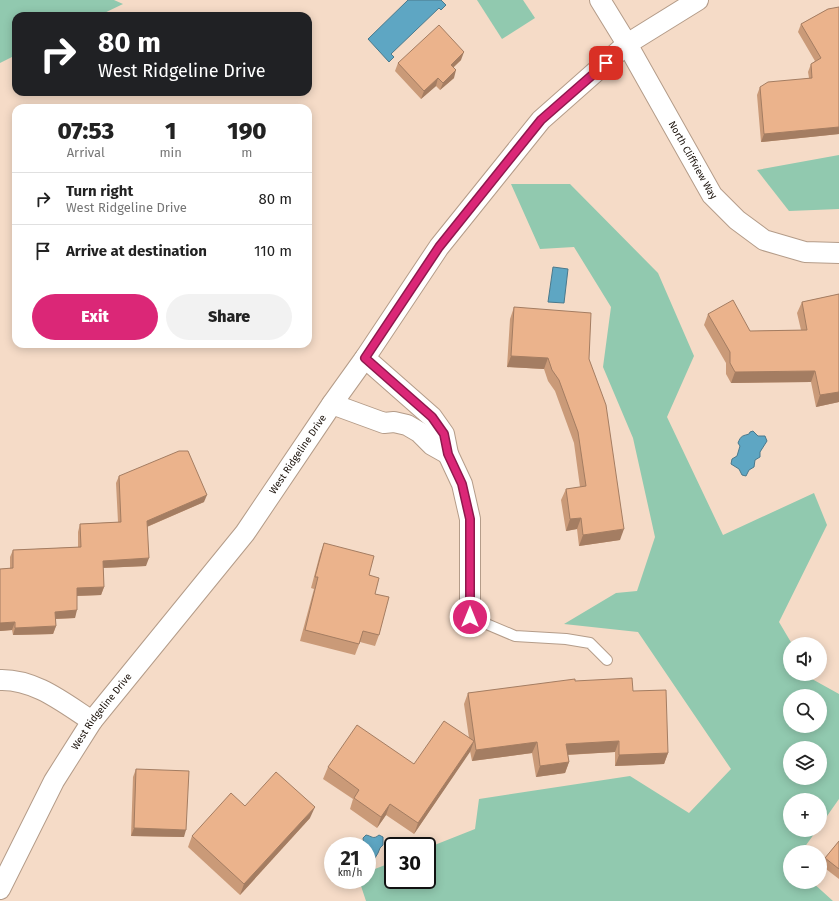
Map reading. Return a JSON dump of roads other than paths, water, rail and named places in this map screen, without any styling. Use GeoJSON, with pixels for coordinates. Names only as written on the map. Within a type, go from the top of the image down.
{"type":"FeatureCollection","features":[{"type":"Feature","properties":{"kind":"street","name":"North Cliffview Way"},"geometry":{"type":"LineString","coordinates":[[600,0],[627,44],[712,195],[736,220],[764,240],[805,252],[839,253]]}},
{"type":"Feature","properties":{"kind":"street","name":"West Ridgeline Drive"},"geometry":{"type":"LineString","coordinates":[[0,889],[54,781],[92,721],[245,533],[439,247],[541,120],[627,44],[698,0]]}},
{"type":"Feature","properties":{"kind":"street"},"geometry":{"type":"LineString","coordinates":[[365,358],[432,417],[444,434],[448,454],[462,484],[470,519],[470,617]]}},
{"type":"Feature","properties":{"kind":"street"},"geometry":{"type":"LineString","coordinates":[[394,422],[410,399]]}},
{"type":"Feature","properties":{"kind":"street"},"geometry":{"type":"LineString","coordinates":[[332,404],[384,423],[394,422],[407,425],[419,432],[432,445],[448,454]]}},
{"type":"Feature","properties":{"kind":"street"},"geometry":{"type":"LineString","coordinates":[[0,680],[12,680],[44,690],[92,721]]}},
{"type":"Feature","properties":{"kind":"lane"},"geometry":{"type":"LineString","coordinates":[[470,617],[514,636],[566,639],[590,643],[607,660]]}},
{"type":"Feature","properties":{"kind":"water"},"geometry":{"type":"Polygon","coordinates":[[[408,0],[441,0],[446,5],[441,10],[439,8],[391,54],[394,57],[389,62],[368,39],[408,0]]]}},
{"type":"Feature","properties":{"kind":"water"},"geometry":{"type":"Polygon","coordinates":[[[553,267],[568,269],[564,303],[548,302],[553,267]]]}},
{"type":"Feature","properties":{"kind":"water"},"geometry":{"type":"Polygon","coordinates":[[[753,431],[758,436],[765,436],[767,441],[760,452],[760,457],[755,460],[754,467],[749,470],[746,476],[742,475],[739,469],[731,464],[732,459],[737,456],[740,446],[738,443],[740,438],[753,431]]]}},
{"type":"Feature","properties":{"kind":"water"},"geometry":{"type":"Polygon","coordinates":[[[379,835],[383,837],[383,845],[376,856],[376,837],[374,837],[379,835]]]}}]}
